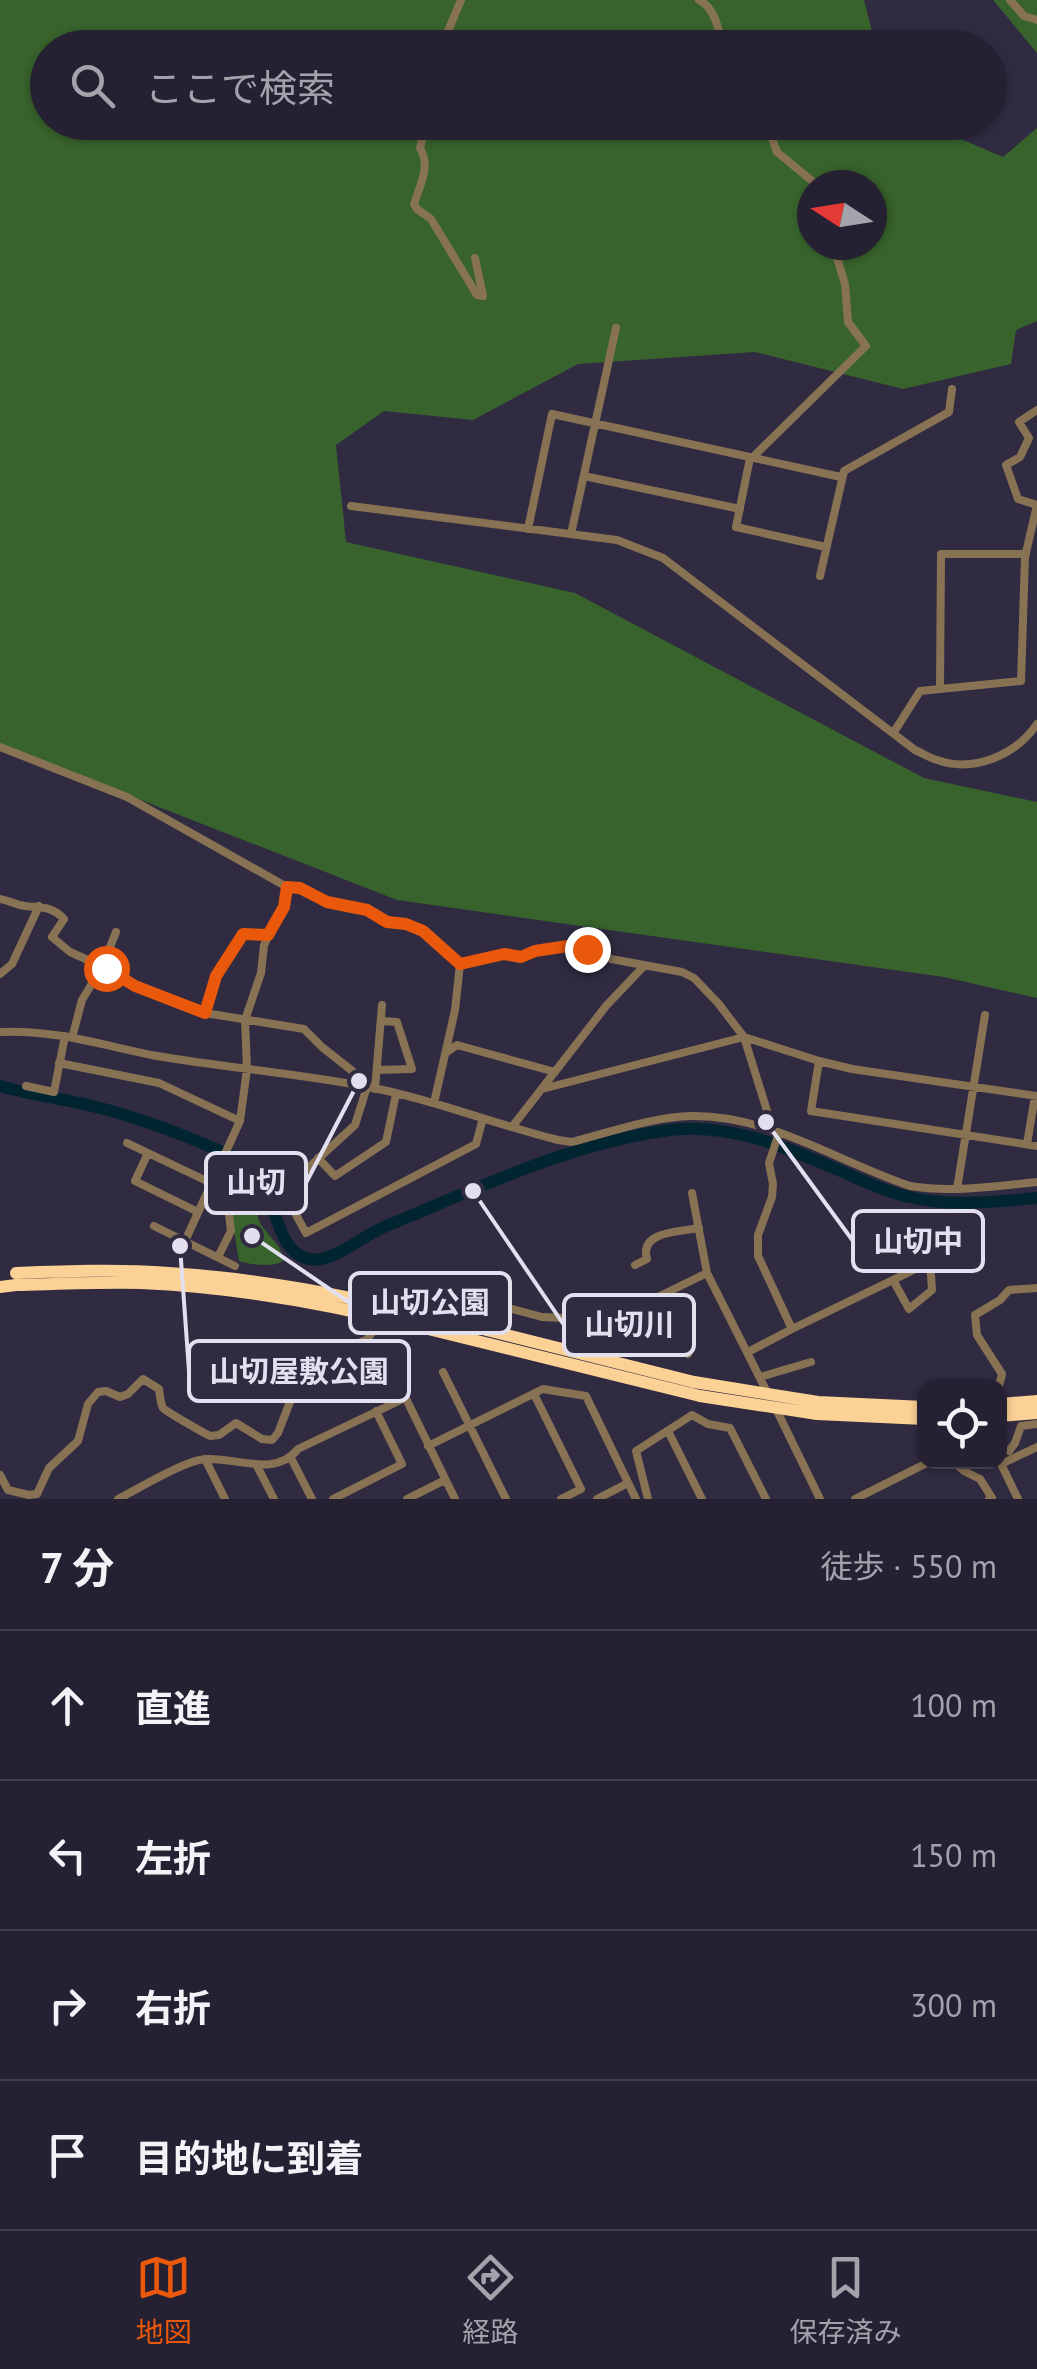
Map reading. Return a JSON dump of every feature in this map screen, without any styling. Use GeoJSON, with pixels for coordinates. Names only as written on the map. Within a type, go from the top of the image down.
{"type":"FeatureCollection","features":[{"type":"Feature","properties":{"kind":"highway"},"geometry":{"type":"LineString","coordinates":[[0,1287],[16,1279],[74,1270],[201,1275],[311,1290],[700,1396],[817,1414],[917,1419]]}},
{"type":"Feature","properties":{"kind":"highway"},"geometry":{"type":"LineString","coordinates":[[0,1274],[16,1279]]}},
{"type":"Feature","properties":{"kind":"highway"},"geometry":{"type":"LineString","coordinates":[[418,1320],[694,1382],[818,1402],[917,1407]]}},
{"type":"Feature","properties":{"kind":"highway"},"geometry":{"type":"LineString","coordinates":[[1007,1403],[1037,1401]]}},
{"type":"Feature","properties":{"kind":"highway"},"geometry":{"type":"LineString","coordinates":[[1007,1416],[1037,1414]]}},
{"type":"Feature","properties":{"kind":"street"},"geometry":{"type":"LineString","coordinates":[[448,30],[461,0]]}},
{"type":"Feature","properties":{"kind":"street"},"geometry":{"type":"LineString","coordinates":[[698,0],[707,4],[719,30]]}},
{"type":"Feature","properties":{"kind":"street"},"geometry":{"type":"LineString","coordinates":[[1010,0],[1024,16],[1037,20]]}},
{"type":"Feature","properties":{"kind":"street"},"geometry":{"type":"LineString","coordinates":[[422,140],[425,170],[414,204],[431,219],[477,295],[483,296],[475,258]]}},
{"type":"Feature","properties":{"kind":"street"},"geometry":{"type":"LineString","coordinates":[[773,140],[778,152],[799,170]]}},
{"type":"Feature","properties":{"kind":"street"},"geometry":{"type":"LineString","coordinates":[[826,547],[736,527],[752,458],[866,346],[848,322],[846,284],[839,260]]}},
{"type":"Feature","properties":{"kind":"street"},"geometry":{"type":"LineString","coordinates":[[571,534],[616,328]]}},
{"type":"Feature","properties":{"kind":"street"},"geometry":{"type":"LineString","coordinates":[[820,576],[844,471],[949,412],[952,388]]}},
{"type":"Feature","properties":{"kind":"street"},"geometry":{"type":"LineString","coordinates":[[894,732],[920,691],[1021,681],[1026,554],[1037,505],[1018,499],[1006,465],[1020,457],[1029,438],[1019,422],[1037,410]]}},
{"type":"Feature","properties":{"kind":"street"},"geometry":{"type":"LineString","coordinates":[[528,529],[552,414],[841,477]]}},
{"type":"Feature","properties":{"kind":"street"},"geometry":{"type":"LineString","coordinates":[[584,476],[740,509]]}},
{"type":"Feature","properties":{"kind":"street"},"geometry":{"type":"LineString","coordinates":[[351,506],[617,540],[664,558],[915,750],[939,761],[960,764],[1000,756],[1029,735],[1037,724]]}},
{"type":"Feature","properties":{"kind":"street"},"geometry":{"type":"LineString","coordinates":[[940,689],[941,554],[1026,554]]}},
{"type":"Feature","properties":{"kind":"street"},"geometry":{"type":"LineString","coordinates":[[0,747],[126,797],[287,887],[300,888],[327,902],[367,910],[387,922],[423,931],[460,964]]}},
{"type":"Feature","properties":{"kind":"street"},"geometry":{"type":"LineString","coordinates":[[185,1241],[240,1121],[247,1070],[245,1020],[261,973],[264,944],[284,907],[287,887]]}},
{"type":"Feature","properties":{"kind":"street"},"geometry":{"type":"LineString","coordinates":[[0,899],[52,909],[64,919],[52,938],[70,952],[119,974],[135,986],[205,1013],[304,1029],[371,1088]]}},
{"type":"Feature","properties":{"kind":"street"},"geometry":{"type":"LineString","coordinates":[[0,974],[12,964],[39,906]]}},
{"type":"Feature","properties":{"kind":"street"},"geometry":{"type":"LineString","coordinates":[[26,1086],[54,1092],[59,1064],[82,1000],[102,967],[116,932]]}},
{"type":"Feature","properties":{"kind":"street"},"geometry":{"type":"LineString","coordinates":[[205,1013],[216,976],[243,934],[268,935]]}},
{"type":"Feature","properties":{"kind":"street"},"geometry":{"type":"LineString","coordinates":[[460,964],[504,954],[521,957],[568,946],[611,959],[682,972],[694,978],[718,1002],[744,1037],[776,1134],[768,1163],[772,1197],[758,1235],[758,1256],[792,1329]]}},
{"type":"Feature","properties":{"kind":"street"},"geometry":{"type":"LineString","coordinates":[[434,1103],[455,1010],[460,964]]}},
{"type":"Feature","properties":{"kind":"street"},"geometry":{"type":"LineString","coordinates":[[512,1127],[606,1006],[644,966]]}},
{"type":"Feature","properties":{"kind":"street"},"geometry":{"type":"LineString","coordinates":[[382,1006],[377,1070],[355,1125],[283,1191],[306,1233],[476,1144],[483,1118]]}},
{"type":"Feature","properties":{"kind":"street"},"geometry":{"type":"LineString","coordinates":[[958,1189],[985,1015]]}},
{"type":"Feature","properties":{"kind":"street"},"geometry":{"type":"LineString","coordinates":[[377,1070],[412,1069],[397,1022],[381,1021]]}},
{"type":"Feature","properties":{"kind":"street"},"geometry":{"type":"LineString","coordinates":[[0,1032],[22,1030],[158,1056],[371,1088],[572,1142],[659,1119],[690,1116],[736,1121],[910,1186],[932,1190],[1037,1182]]}},
{"type":"Feature","properties":{"kind":"street"},"geometry":{"type":"LineString","coordinates":[[542,1089],[744,1037],[852,1069],[1036,1096],[1032,1145],[811,1111],[819,1061]]}},
{"type":"Feature","properties":{"kind":"street"},"geometry":{"type":"LineString","coordinates":[[447,1052],[458,1044],[555,1072]]}},
{"type":"Feature","properties":{"kind":"street"},"geometry":{"type":"LineString","coordinates":[[59,1064],[158,1083],[240,1121]]}},
{"type":"Feature","properties":{"kind":"street"},"geometry":{"type":"LineString","coordinates":[[318,1158],[335,1176],[386,1142],[396,1094]]}},
{"type":"Feature","properties":{"kind":"street"},"geometry":{"type":"LineString","coordinates":[[127,1142],[232,1193],[231,1231],[218,1257]]}},
{"type":"Feature","properties":{"kind":"street"},"geometry":{"type":"LineString","coordinates":[[148,1152],[135,1182],[198,1212]]}},
{"type":"Feature","properties":{"kind":"street"},"geometry":{"type":"LineString","coordinates":[[692,1194],[707,1273],[820,1499]]}},
{"type":"Feature","properties":{"kind":"street"},"geometry":{"type":"LineString","coordinates":[[154,1226],[235,1266]]}},
{"type":"Feature","properties":{"kind":"street"},"geometry":{"type":"LineString","coordinates":[[636,1265],[647,1259],[644,1250],[655,1236],[698,1228]]}},
{"type":"Feature","properties":{"kind":"street"},"geometry":{"type":"LineString","coordinates":[[748,1352],[792,1329],[930,1262],[932,1290],[909,1309],[893,1280]]}},
{"type":"Feature","properties":{"kind":"street"},"geometry":{"type":"LineString","coordinates":[[0,1475],[8,1490],[38,1496],[49,1468],[78,1441],[88,1404],[98,1392],[128,1394],[143,1379],[159,1389],[167,1412],[210,1436],[236,1423],[262,1439],[272,1440],[278,1434],[295,1389],[308,1372],[323,1358],[366,1340],[391,1304],[400,1300],[417,1298],[467,1310],[494,1304],[542,1317],[611,1320],[707,1273]]}},
{"type":"Feature","properties":{"kind":"street"},"geometry":{"type":"LineString","coordinates":[[1001,1379],[1002,1374],[977,1335],[975,1316],[1009,1290],[1037,1288]]}},
{"type":"Feature","properties":{"kind":"street"},"geometry":{"type":"LineString","coordinates":[[660,1297],[688,1354]]}},
{"type":"Feature","properties":{"kind":"street"},"geometry":{"type":"LineString","coordinates":[[760,1377],[812,1362]]}},
{"type":"Feature","properties":{"kind":"street"},"geometry":{"type":"LineString","coordinates":[[392,1370],[455,1499]]}},
{"type":"Feature","properties":{"kind":"street"},"geometry":{"type":"LineString","coordinates":[[443,1372],[506,1499]]}},
{"type":"Feature","properties":{"kind":"street"},"geometry":{"type":"LineString","coordinates":[[428,1446],[543,1389],[586,1396],[636,1499]]}},
{"type":"Feature","properties":{"kind":"street"},"geometry":{"type":"LineString","coordinates":[[534,1394],[581,1489],[562,1499]]}},
{"type":"Feature","properties":{"kind":"street"},"geometry":{"type":"LineString","coordinates":[[118,1499],[195,1461],[257,1466],[291,1458],[298,1450],[405,1398]]}},
{"type":"Feature","properties":{"kind":"street"},"geometry":{"type":"LineString","coordinates":[[333,1499],[402,1464],[376,1412]]}},
{"type":"Feature","properties":{"kind":"street"},"geometry":{"type":"LineString","coordinates":[[648,1499],[636,1452],[692,1415],[708,1424],[730,1428],[766,1499]]}},
{"type":"Feature","properties":{"kind":"street"},"geometry":{"type":"LineString","coordinates":[[1007,1453],[1020,1426],[1037,1424]]}},
{"type":"Feature","properties":{"kind":"street"},"geometry":{"type":"LineString","coordinates":[[668,1431],[702,1499]]}},
{"type":"Feature","properties":{"kind":"street"},"geometry":{"type":"LineString","coordinates":[[1007,1454],[1037,1447]]}},
{"type":"Feature","properties":{"kind":"street"},"geometry":{"type":"LineString","coordinates":[[291,1458],[312,1499]]}},
{"type":"Feature","properties":{"kind":"street"},"geometry":{"type":"LineString","coordinates":[[206,1459],[225,1499]]}},
{"type":"Feature","properties":{"kind":"street"},"geometry":{"type":"LineString","coordinates":[[257,1466],[274,1499]]}},
{"type":"Feature","properties":{"kind":"street"},"geometry":{"type":"LineString","coordinates":[[855,1499],[917,1468]]}},
{"type":"Feature","properties":{"kind":"street"},"geometry":{"type":"LineString","coordinates":[[962,1469],[980,1479],[992,1498],[989,1499]]}},
{"type":"Feature","properties":{"kind":"street"},"geometry":{"type":"LineString","coordinates":[[1003,1469],[1018,1499]]}},
{"type":"Feature","properties":{"kind":"street"},"geometry":{"type":"LineString","coordinates":[[414,1497],[445,1480]]}},
{"type":"Feature","properties":{"kind":"street"},"geometry":{"type":"LineString","coordinates":[[596,1499],[628,1483]]}},
{"type":"Feature","properties":{"kind":"green space"},"geometry":{"type":"Polygon","coordinates":[[[0,0],[864,0],[872,30],[30,30],[30,140],[963,140],[1003,157],[1037,128],[1037,321],[1016,330],[1011,364],[903,389],[755,352],[578,364],[473,420],[384,411],[336,445],[346,542],[575,593],[924,778],[1037,802],[1037,998],[944,977],[397,900],[0,747],[0,0]]]}},
{"type":"Feature","properties":{"kind":"green space"},"geometry":{"type":"Polygon","coordinates":[[[993,0],[1037,0],[1037,53],[993,0]]]}},
{"type":"Feature","properties":{"kind":"green space"},"geometry":{"type":"Polygon","coordinates":[[[245,1199],[252,1202],[261,1225],[279,1247],[284,1260],[280,1263],[239,1261],[232,1218],[234,1204],[245,1199]]]}},
{"type":"Feature","properties":{"kind":"waterway"},"geometry":{"type":"LineString","coordinates":[[0,1086],[127,1116],[245,1161],[260,1175],[288,1244],[309,1259],[337,1253],[384,1227],[560,1156],[670,1130],[741,1134],[809,1157],[887,1191],[925,1200],[973,1203],[1037,1198]]}},
{"type":"Feature","properties":{"kind":"place","name":"山切"},"geometry":{"type":"Point","coordinates":[359,1081]}},
{"type":"Feature","properties":{"kind":"place","name":"山切中"},"geometry":{"type":"Point","coordinates":[766,1122]}},
{"type":"Feature","properties":{"kind":"place","name":"山切川"},"geometry":{"type":"Point","coordinates":[473,1191]}},
{"type":"Feature","properties":{"kind":"place","name":"山切公園"},"geometry":{"type":"Point","coordinates":[252,1236]}},
{"type":"Feature","properties":{"kind":"place","name":"山切屋敷公園"},"geometry":{"type":"Point","coordinates":[180,1246]}},
{"type":"Feature","properties":{"kind":"route"},"geometry":{"type":"LineString","coordinates":[[106,968],[135,986],[205,1013],[216,976],[243,934],[268,935],[284,907],[287,887],[300,888],[327,902],[367,910],[387,922],[423,931],[460,964],[504,954],[521,957],[568,946],[587,949]]}}]}
